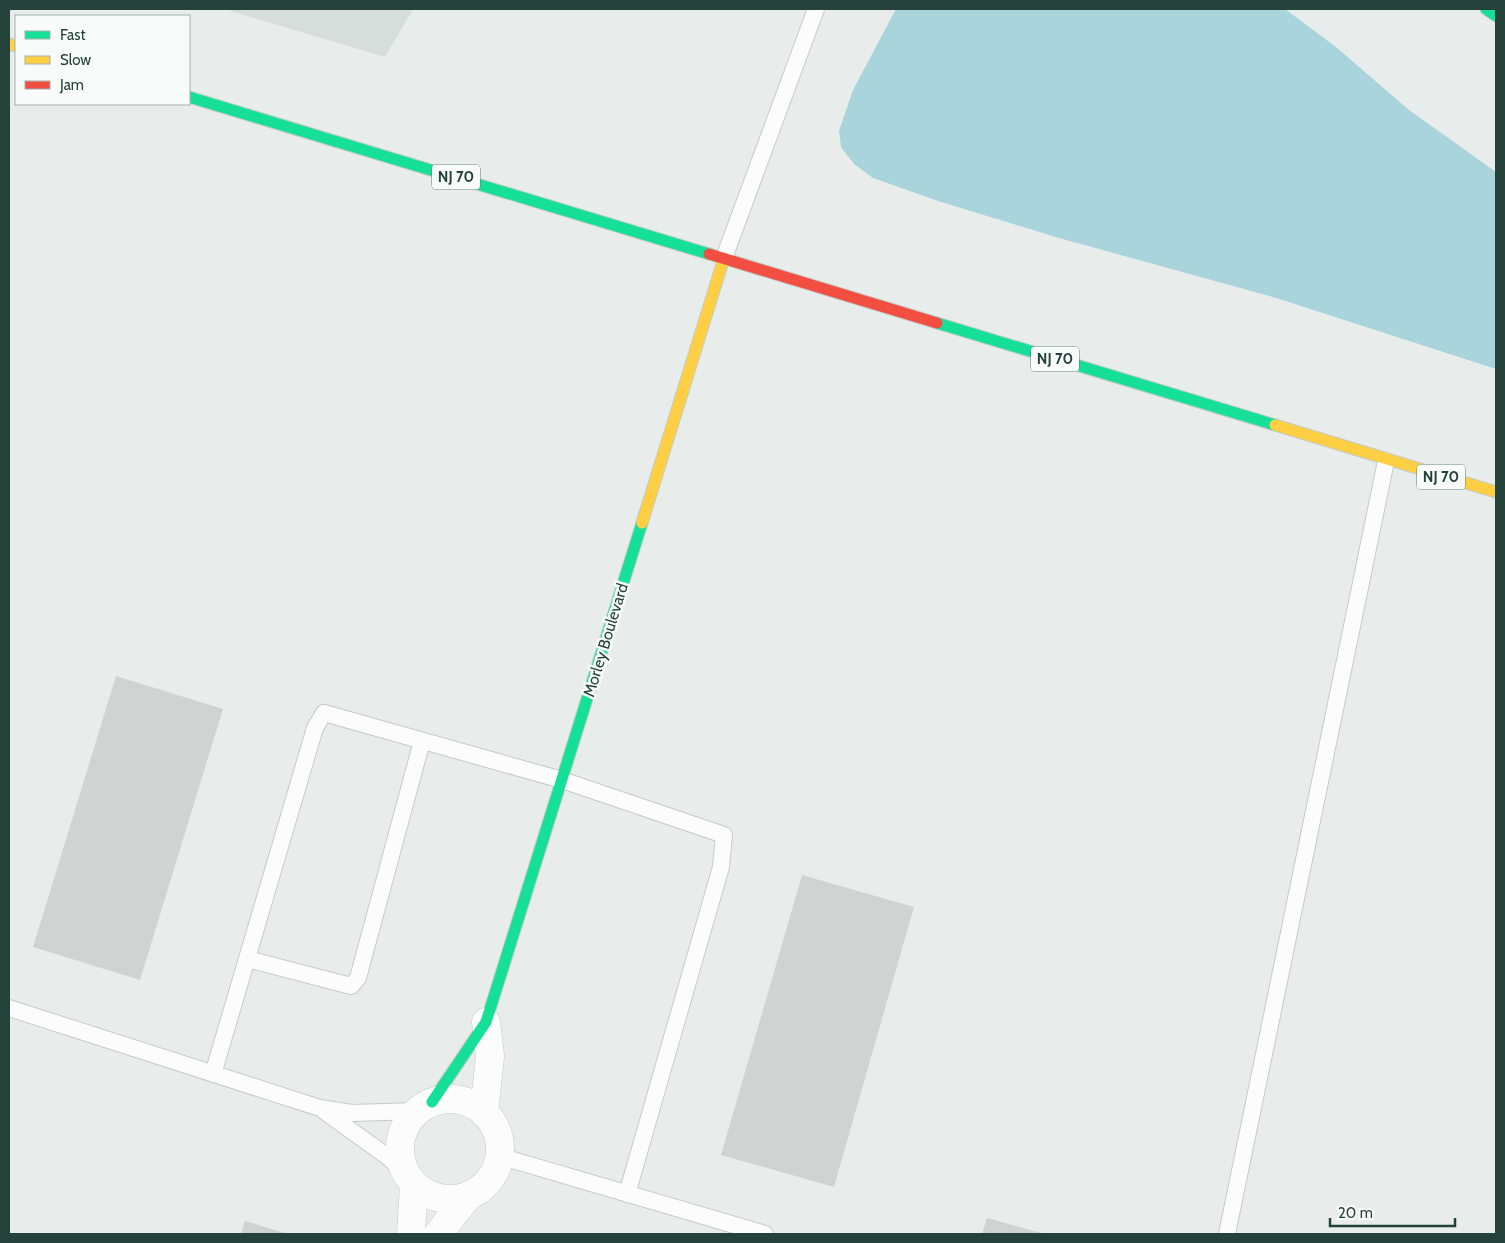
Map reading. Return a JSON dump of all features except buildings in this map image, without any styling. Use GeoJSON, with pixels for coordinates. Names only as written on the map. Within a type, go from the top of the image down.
{"type":"FeatureCollection","features":[{"type":"Feature","properties":{"kind":"main road"},"geometry":{"type":"LineString","coordinates":[[1486,9],[1496,16]]}},
{"type":"Feature","properties":{"kind":"main road","name":"NJ 70"},"geometry":{"type":"LineString","coordinates":[[190,97],[724,258],[1386,461],[1496,492]]}},
{"type":"Feature","properties":{"kind":"main road","name":"Morley Boulevard"},"geometry":{"type":"LineString","coordinates":[[424,1106],[486,1022],[724,258]]}},
{"type":"Feature","properties":{"kind":"street","name":"Morley Boulevard"},"geometry":{"type":"LineString","coordinates":[[484,1113],[490,1056],[486,1022]]}},
{"type":"Feature","properties":{"kind":"street"},"geometry":{"type":"LineString","coordinates":[[449,1098],[473,1103],[484,1113],[492,1119],[501,1142],[498,1166],[485,1187],[463,1198],[438,1199],[416,1188],[402,1168],[399,1143],[407,1120],[424,1106],[449,1098]]}},
{"type":"Feature","properties":{"kind":"street"},"geometry":{"type":"LineString","coordinates":[[412,1181],[412,1234]]}},
{"type":"Feature","properties":{"kind":"street"},"geometry":{"type":"LineString","coordinates":[[438,1234],[469,1195]]}},
{"type":"Feature","properties":{"kind":"lane"},"geometry":{"type":"LineString","coordinates":[[724,258],[816,9]]}},
{"type":"Feature","properties":{"kind":"lane"},"geometry":{"type":"LineString","coordinates":[[1227,1234],[1386,461]]}},
{"type":"Feature","properties":{"kind":"lane"},"geometry":{"type":"LineString","coordinates":[[213,1074],[315,728],[324,713],[562,780],[724,836],[721,867],[627,1194]]}},
{"type":"Feature","properties":{"kind":"lane"},"geometry":{"type":"LineString","coordinates":[[247,959],[351,986],[358,978],[422,741]]}},
{"type":"Feature","properties":{"kind":"lane"},"geometry":{"type":"LineString","coordinates":[[9,1008],[320,1108],[352,1113],[424,1106]]}},
{"type":"Feature","properties":{"kind":"lane"},"geometry":{"type":"LineString","coordinates":[[320,1108],[388,1157],[412,1181]]}},
{"type":"Feature","properties":{"kind":"lane"},"geometry":{"type":"LineString","coordinates":[[499,1156],[765,1234]]}},
{"type":"Feature","properties":{"kind":"shaded area"},"geometry":{"type":"Polygon","coordinates":[[[224,9],[413,9],[385,57],[224,9]]]}},
{"type":"Feature","properties":{"kind":"water"},"geometry":{"type":"Polygon","coordinates":[[[896,9],[1285,9],[1336,47],[1409,110],[1496,172],[1496,369],[1273,297],[1059,238],[938,201],[873,178],[854,164],[841,147],[839,131],[853,90],[896,9]]]}},
{"type":"Feature","properties":{"kind":"traffic: fast"},"geometry":{"type":"LineString","coordinates":[[1486,9],[1496,16]]}},
{"type":"Feature","properties":{"kind":"traffic: fast"},"geometry":{"type":"LineString","coordinates":[[190,97],[709,254]]}},
{"type":"Feature","properties":{"kind":"traffic: fast"},"geometry":{"type":"LineString","coordinates":[[937,323],[1275,425]]}},
{"type":"Feature","properties":{"kind":"traffic: fast"},"geometry":{"type":"LineString","coordinates":[[432,1102],[486,1022],[642,523]]}},
{"type":"Feature","properties":{"kind":"traffic: slow"},"geometry":{"type":"LineString","coordinates":[[9,44],[15,46]]}},
{"type":"Feature","properties":{"kind":"traffic: slow"},"geometry":{"type":"LineString","coordinates":[[642,523],[724,258]]}},
{"type":"Feature","properties":{"kind":"traffic: slow"},"geometry":{"type":"LineString","coordinates":[[1275,425],[1496,492]]}},
{"type":"Feature","properties":{"kind":"traffic: jam"},"geometry":{"type":"LineString","coordinates":[[709,254],[937,323]]}}]}
